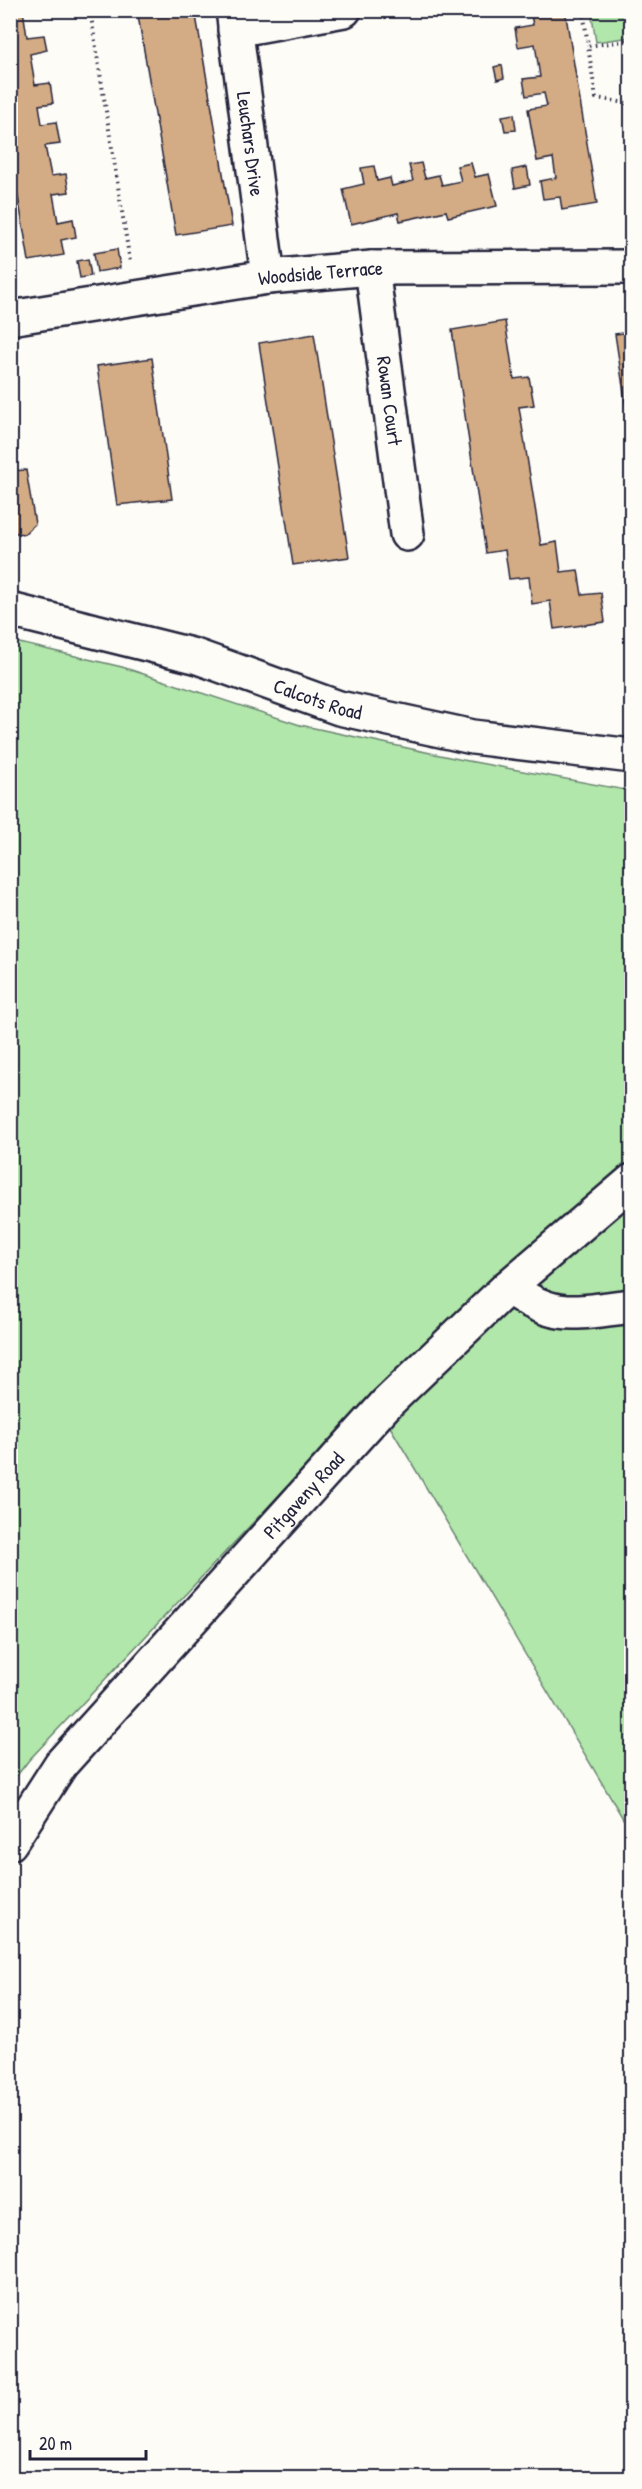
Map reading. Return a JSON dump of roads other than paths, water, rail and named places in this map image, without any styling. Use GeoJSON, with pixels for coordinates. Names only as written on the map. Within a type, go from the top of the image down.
{"type":"FeatureCollection","features":[{"type":"Feature","properties":{"kind":"street"},"geometry":{"type":"LineString","coordinates":[[234,20],[344,10]]}},
{"type":"Feature","properties":{"kind":"street","name":"Leuchars Drive"},"geometry":{"type":"LineString","coordinates":[[234,20],[268,277]]}},
{"type":"Feature","properties":{"kind":"street","name":"Woodside Terrace"},"geometry":{"type":"LineString","coordinates":[[10,318],[268,277],[372,268],[632,267]]}},
{"type":"Feature","properties":{"kind":"street","name":"Rowan Court"},"geometry":{"type":"LineString","coordinates":[[372,268],[407,534]]}},
{"type":"Feature","properties":{"kind":"street","name":"Calcots Road"},"geometry":{"type":"LineString","coordinates":[[10,610],[195,656],[339,708],[474,737],[632,756]]}},
{"type":"Feature","properties":{"kind":"street","name":"Pitgaveny Road"},"geometry":{"type":"LineString","coordinates":[[10,1843],[69,1755],[386,1404],[508,1287],[632,1181]]}},
{"type":"Feature","properties":{"kind":"street"},"geometry":{"type":"LineString","coordinates":[[508,1287],[530,1304],[560,1314],[632,1306]]}}]}
